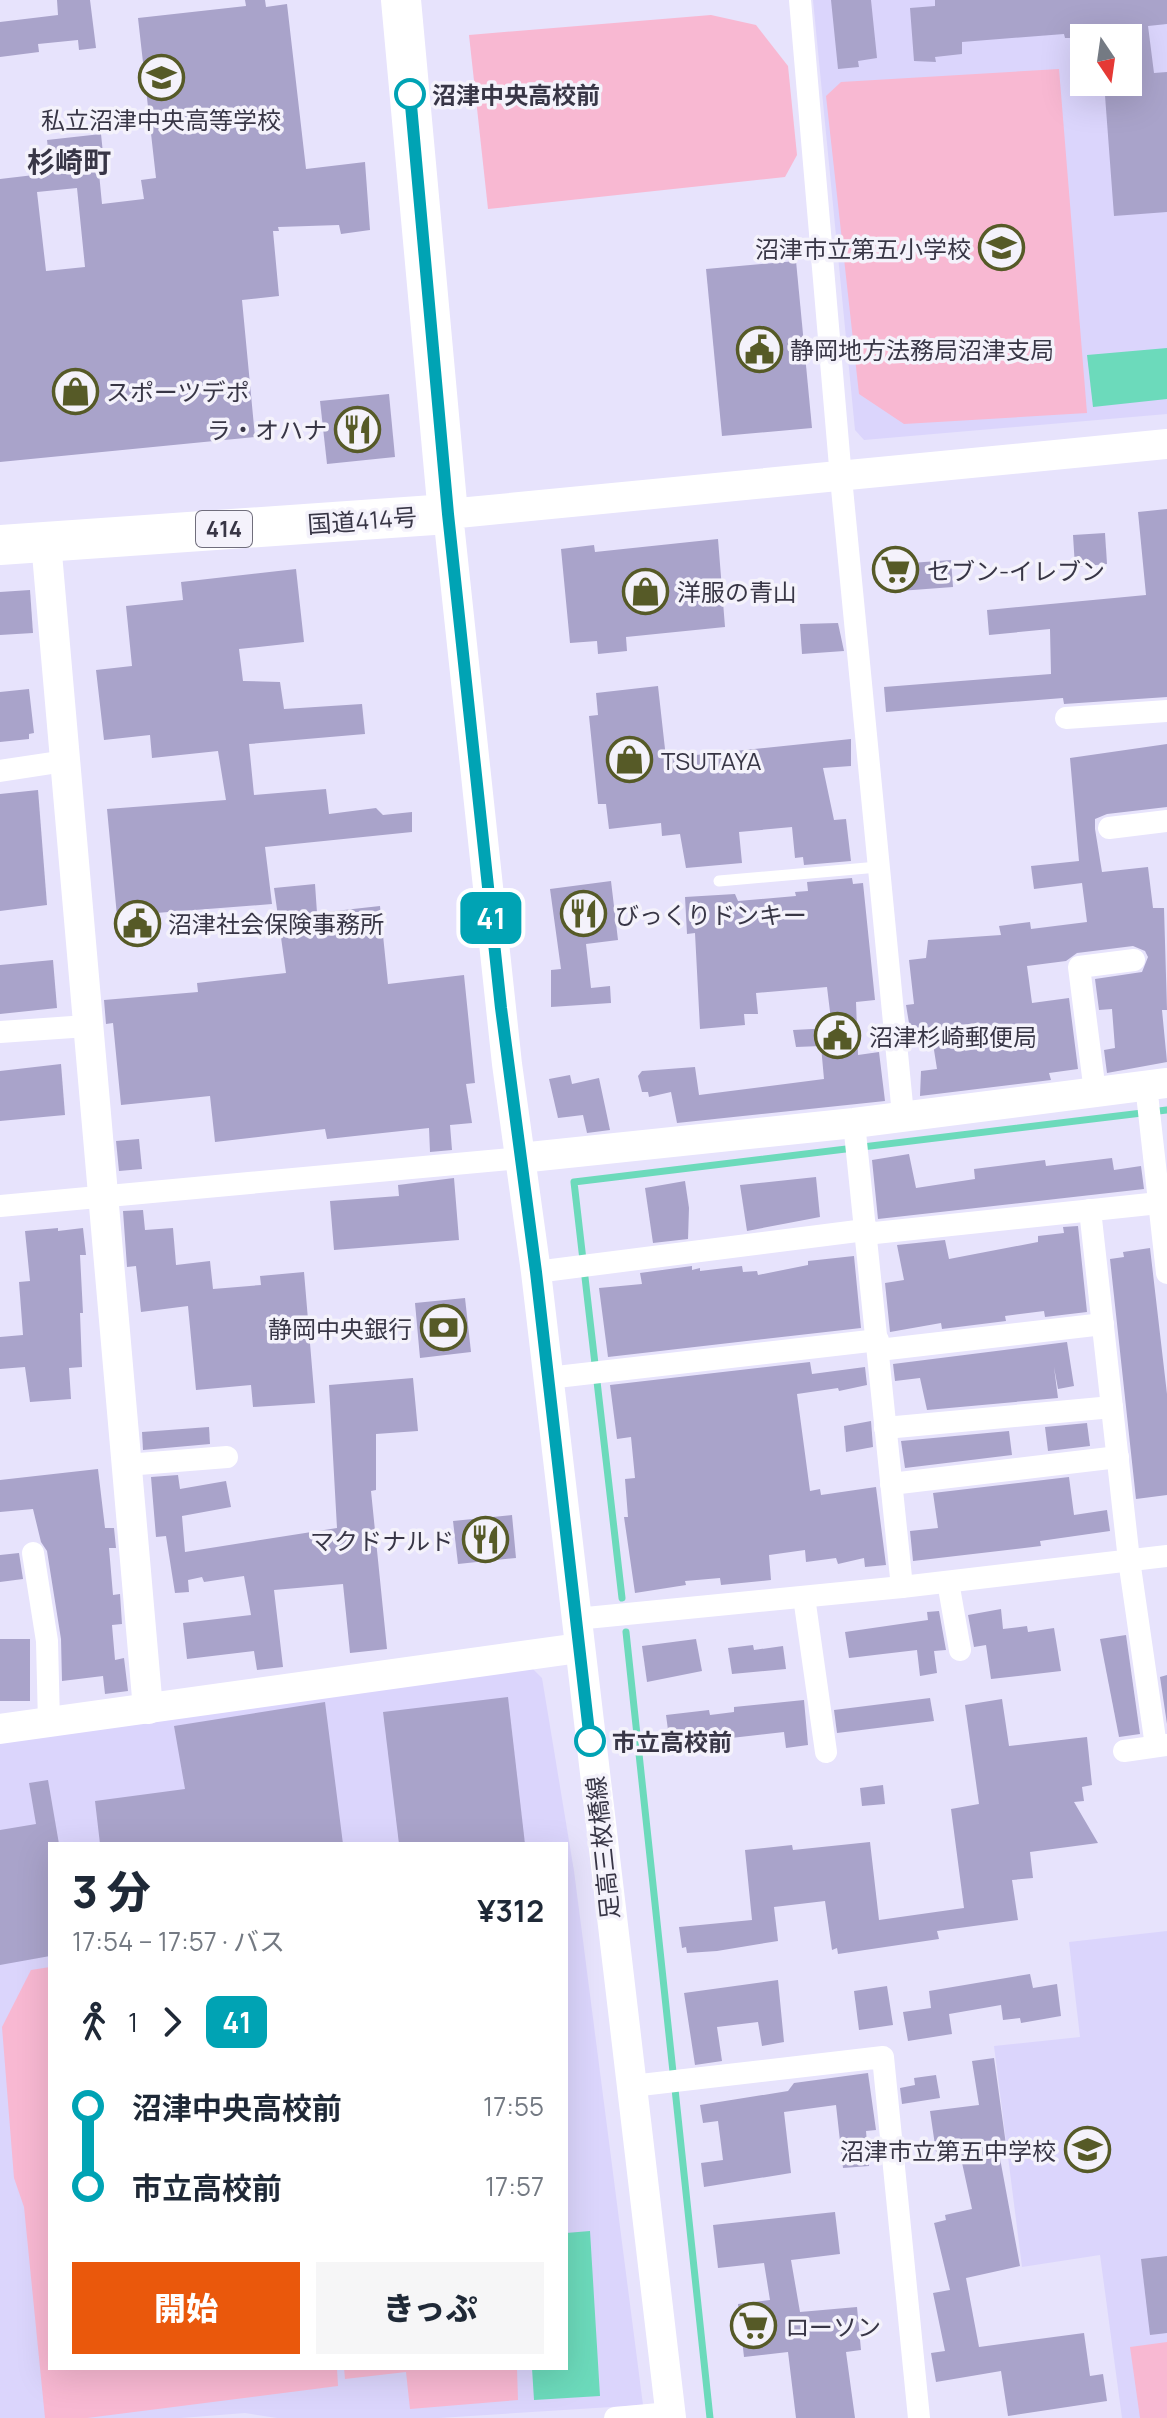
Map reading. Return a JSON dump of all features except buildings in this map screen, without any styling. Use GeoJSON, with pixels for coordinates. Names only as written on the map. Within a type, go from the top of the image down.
{"type":"FeatureCollection","features":[{"type":"Feature","properties":{"kind":"highway","name":"国道414号"},"geometry":{"type":"LineString","coordinates":[[0,545],[448,514],[401,0]]}},
{"type":"Feature","properties":{"kind":"street"},"geometry":{"type":"LineString","coordinates":[[800,0],[841,478],[903,1115]]}},
{"type":"Feature","properties":{"kind":"street"},"geometry":{"type":"LineString","coordinates":[[448,514],[1167,444]]}},
{"type":"Feature","properties":{"kind":"street","name":"足高三枚橋線"},"geometry":{"type":"LineString","coordinates":[[448,514],[520,1158],[671,2416]]}},
{"type":"Feature","properties":{"kind":"street"},"geometry":{"type":"LineString","coordinates":[[46,542],[148,1709]]}},
{"type":"Feature","properties":{"kind":"street"},"geometry":{"type":"LineString","coordinates":[[1066,718],[1167,711]]}},
{"type":"Feature","properties":{"kind":"street"},"geometry":{"type":"LineString","coordinates":[[0,771],[65,761]]}},
{"type":"Feature","properties":{"kind":"street"},"geometry":{"type":"LineString","coordinates":[[1109,828],[1167,821]]}},
{"type":"Feature","properties":{"kind":"street"},"geometry":{"type":"LineString","coordinates":[[1095,1092],[1079,967],[1134,960]]}},
{"type":"Feature","properties":{"kind":"street"},"geometry":{"type":"LineString","coordinates":[[0,1032],[87,1026]]}},
{"type":"Feature","properties":{"kind":"street"},"geometry":{"type":"LineString","coordinates":[[0,1206],[520,1158],[854,1123],[1157,1084],[1159,1203],[1167,1273]]}},
{"type":"Feature","properties":{"kind":"street"},"geometry":{"type":"LineString","coordinates":[[854,1123],[902,1587]]}},
{"type":"Feature","properties":{"kind":"street"},"geometry":{"type":"LineString","coordinates":[[536,1272],[865,1230],[875,1233],[1159,1203]]}},
{"type":"Feature","properties":{"kind":"street"},"geometry":{"type":"LineString","coordinates":[[1090,1210],[1129,1560],[1162,1746],[1124,1751]]}},
{"type":"Feature","properties":{"kind":"street"},"geometry":{"type":"LineString","coordinates":[[548,1378],[1103,1324]]}},
{"type":"Feature","properties":{"kind":"street"},"geometry":{"type":"LineString","coordinates":[[885,1428],[1112,1407]]}},
{"type":"Feature","properties":{"kind":"street"},"geometry":{"type":"LineString","coordinates":[[126,1465],[227,1457]]}},
{"type":"Feature","properties":{"kind":"street"},"geometry":{"type":"LineString","coordinates":[[891,1484],[1118,1457]]}},
{"type":"Feature","properties":{"kind":"street"},"geometry":{"type":"LineString","coordinates":[[33,1553],[47,1641],[49,1723]]}},
{"type":"Feature","properties":{"kind":"street"},"geometry":{"type":"LineString","coordinates":[[0,1729],[148,1709],[578,1633],[804,1597],[1167,1556]]}},
{"type":"Feature","properties":{"kind":"street"},"geometry":{"type":"LineString","coordinates":[[948,1582],[960,1650]]}},
{"type":"Feature","properties":{"kind":"street"},"geometry":{"type":"LineString","coordinates":[[804,1597],[826,1752]]}},
{"type":"Feature","properties":{"kind":"street"},"geometry":{"type":"LineString","coordinates":[[632,2086],[883,2057],[919,2418]]}},
{"type":"Feature","properties":{"kind":"street"},"geometry":{"type":"LineString","coordinates":[[615,2418],[671,2416]]}},
{"type":"Feature","properties":{"kind":"lane"},"geometry":{"type":"LineString","coordinates":[[719,881],[878,867]]}},
{"type":"Feature","properties":{"kind":"shaded area","name":"沼津市立第五小学校"},"geometry":{"type":"Polygon","coordinates":[[[813,0],[1167,0],[1167,414],[864,440],[855,430],[813,0]]]}},
{"type":"Feature","properties":{"kind":"shaded area"},"geometry":{"type":"Polygon","coordinates":[[[711,15],[756,25],[788,66],[797,155],[785,177],[488,209],[469,35],[711,15]]]}},
{"type":"Feature","properties":{"kind":"shaded area"},"geometry":{"type":"Polygon","coordinates":[[[1059,69],[1087,413],[904,424],[859,394],[826,96],[841,82],[1059,69]]]}},
{"type":"Feature","properties":{"kind":"shaded area"},"geometry":{"type":"Polygon","coordinates":[[[1167,348],[1167,399],[1093,407],[1087,355],[1167,348]]]}},
{"type":"Feature","properties":{"kind":"shaded area"},"geometry":{"type":"Polygon","coordinates":[[[531,1667],[542,1678],[574,1871],[643,2405],[439,2418],[277,2418],[245,2413],[181,2418],[0,2418],[0,1741],[531,1667]]]}},
{"type":"Feature","properties":{"kind":"shaded area","name":"沼津市立第五中学校"},"geometry":{"type":"Polygon","coordinates":[[[1167,1931],[1167,2418],[1122,2418],[1100,2255],[1022,2267],[994,2046],[1080,2037],[1069,1942],[1167,1931]]]}},
{"type":"Feature","properties":{"kind":"shaded area"},"geometry":{"type":"Polygon","coordinates":[[[48,1967],[48,2370],[337,2370],[338,2386],[87,2418],[45,2418],[24,2207],[14,2178],[2,2027],[31,1970],[48,1967]]]}},
{"type":"Feature","properties":{"kind":"shaded area"},"geometry":{"type":"Polygon","coordinates":[[[590,2231],[600,2396],[534,2400],[532,2370],[568,2370],[568,2233],[590,2231]]]}},
{"type":"Feature","properties":{"kind":"shaded area"},"geometry":{"type":"Polygon","coordinates":[[[1167,2342],[1167,2418],[1140,2418],[1130,2347],[1167,2342]]]}},
{"type":"Feature","properties":{"kind":"shaded area"},"geometry":{"type":"Polygon","coordinates":[[[344,2370],[517,2370],[518,2400],[410,2409],[406,2372],[345,2379],[344,2370]]]}},
{"type":"Feature","properties":{"kind":"waterway"},"geometry":{"type":"LineString","coordinates":[[622,1598],[574,1182],[1167,1110]]}},
{"type":"Feature","properties":{"kind":"waterway"},"geometry":{"type":"LineString","coordinates":[[626,1632],[673,2072]]}},
{"type":"Feature","properties":{"kind":"waterway"},"geometry":{"type":"LineString","coordinates":[[675,2089],[710,2418]]}},
{"type":"Feature","properties":{"kind":"bus line","name":"41"},"geometry":{"type":"LineString","coordinates":[[410,94],[448,514],[507,1064],[536,1272],[590,1741]]}},
{"type":"Feature","properties":{"kind":"place","name":"私立沼津中央高等学校"},"geometry":{"type":"Point","coordinates":[161,77]}},
{"type":"Feature","properties":{"kind":"place","name":"沼津中央高校前"},"geometry":{"type":"Point","coordinates":[410,94]}},
{"type":"Feature","properties":{"kind":"place","name":"沼津市立第五小学校"},"geometry":{"type":"Point","coordinates":[1002,248]}},
{"type":"Feature","properties":{"kind":"place","name":"静岡地方法務局沼津支局"},"geometry":{"type":"Point","coordinates":[759,349]}},
{"type":"Feature","properties":{"kind":"place","name":"スポーツデポ"},"geometry":{"type":"Point","coordinates":[75,391]}},
{"type":"Feature","properties":{"kind":"place","name":"ラ・オハナ"},"geometry":{"type":"Point","coordinates":[358,429]}},
{"type":"Feature","properties":{"kind":"place","name":"セブン-イレブン"},"geometry":{"type":"Point","coordinates":[896,570]}},
{"type":"Feature","properties":{"kind":"place","name":"洋服の青山"},"geometry":{"type":"Point","coordinates":[646,591]}},
{"type":"Feature","properties":{"kind":"place","name":"TSUTAYA"},"geometry":{"type":"Point","coordinates":[630,760]}},
{"type":"Feature","properties":{"kind":"place","name":"びっくりドンキー"},"geometry":{"type":"Point","coordinates":[584,914]}},
{"type":"Feature","properties":{"kind":"place","name":"沼津社会保険事務所"},"geometry":{"type":"Point","coordinates":[137,923]}},
{"type":"Feature","properties":{"kind":"place","name":"沼津杉崎郵便局"},"geometry":{"type":"Point","coordinates":[838,1036]}},
{"type":"Feature","properties":{"kind":"place","name":"静岡中央銀行"},"geometry":{"type":"Point","coordinates":[443,1328]}},
{"type":"Feature","properties":{"kind":"place","name":"マクドナルド"},"geometry":{"type":"Point","coordinates":[485,1540]}},
{"type":"Feature","properties":{"kind":"place","name":"市立高校前"},"geometry":{"type":"Point","coordinates":[590,1741]}},
{"type":"Feature","properties":{"kind":"place","name":"沼津市立第五中学校"},"geometry":{"type":"Point","coordinates":[1087,2150]}},
{"type":"Feature","properties":{"kind":"place","name":"ローソン"},"geometry":{"type":"Point","coordinates":[754,2326]}},
{"type":"Feature","properties":{"kind":"district","name":"杉崎町"},"geometry":{"type":"Point","coordinates":[69,161]}}]}
